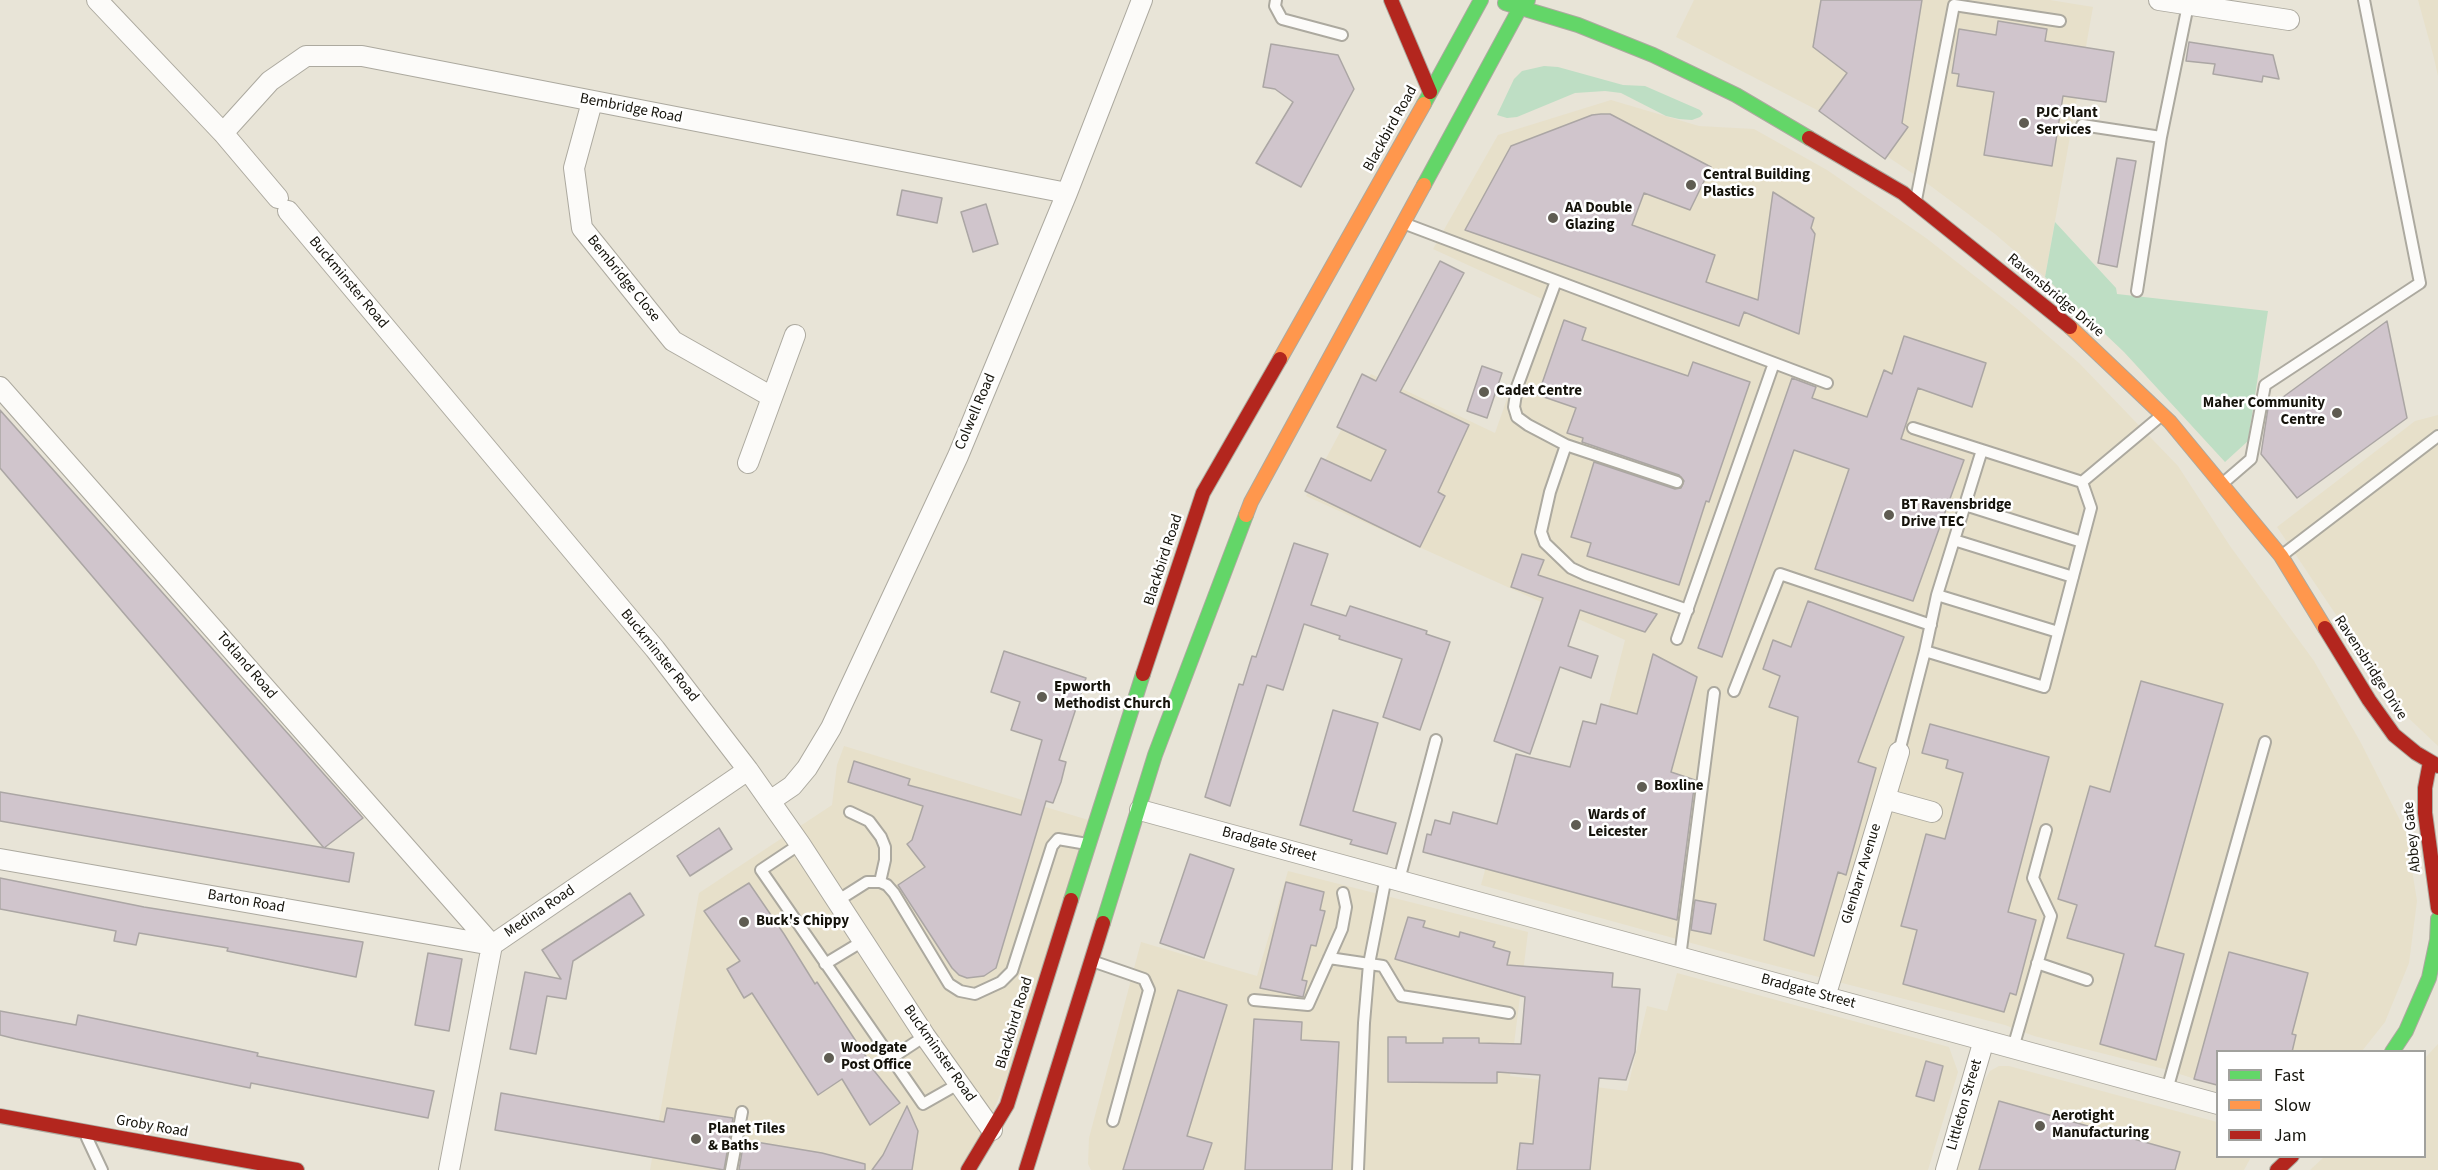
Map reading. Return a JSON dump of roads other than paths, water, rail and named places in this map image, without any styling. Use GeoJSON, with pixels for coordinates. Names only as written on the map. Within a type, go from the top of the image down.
{"type":"FeatureCollection","features":[{"type":"Feature","properties":{"kind":"main road"},"geometry":{"type":"LineString","coordinates":[[1391,0],[1431,92]]}},
{"type":"Feature","properties":{"kind":"main road","name":"Blackbird Road"},"geometry":{"type":"LineString","coordinates":[[968,1170],[1007,1105],[1088,844],[1144,687],[1203,493],[1354,230],[1481,0]]}},
{"type":"Feature","properties":{"kind":"main road","name":"Ravensbridge Drive"},"geometry":{"type":"LineString","coordinates":[[1494,0],[1524,4],[1653,55],[1736,95],[1903,193],[2069,326],[2162,415],[2221,484],[2281,556],[2369,700],[2394,735],[2434,764]]}},
{"type":"Feature","properties":{"kind":"main road"},"geometry":{"type":"LineString","coordinates":[[1026,1170],[1140,810],[1173,693],[1251,502],[1524,4]]}},
{"type":"Feature","properties":{"kind":"main road","name":"Abbey Gate"},"geometry":{"type":"LineString","coordinates":[[2434,764],[2424,788],[2425,813],[2438,908]]}},
{"type":"Feature","properties":{"kind":"main road"},"geometry":{"type":"LineString","coordinates":[[2393,1050],[2406,1031],[2429,978],[2438,940],[2438,919]]}},
{"type":"Feature","properties":{"kind":"main road","name":"Groby Road"},"geometry":{"type":"LineString","coordinates":[[0,1116],[84,1131],[238,1165],[297,1170]]}},
{"type":"Feature","properties":{"kind":"main road"},"geometry":{"type":"LineString","coordinates":[[2277,1170],[2290,1158]]}},
{"type":"Feature","properties":{"kind":"street","name":"Buckminster Road"},"geometry":{"type":"LineString","coordinates":[[97,0],[223,133],[648,640],[770,801],[925,1036],[992,1130]]}},
{"type":"Feature","properties":{"kind":"street","name":"Colwell Road"},"geometry":{"type":"LineString","coordinates":[[770,801],[792,786],[807,768],[831,728],[957,456],[1067,193],[1142,0]]}},
{"type":"Feature","properties":{"kind":"street"},"geometry":{"type":"LineString","coordinates":[[2159,0],[2289,20]]}},
{"type":"Feature","properties":{"kind":"street","name":"Bembridge Road"},"geometry":{"type":"LineString","coordinates":[[223,133],[270,81],[306,56],[362,56],[1067,193]]}},
{"type":"Feature","properties":{"kind":"street","name":"Bembridge Close"},"geometry":{"type":"LineString","coordinates":[[592,102],[574,168],[582,228],[673,341],[772,397]]}},
{"type":"Feature","properties":{"kind":"street"},"geometry":{"type":"LineString","coordinates":[[748,463],[795,335]]}},
{"type":"Feature","properties":{"kind":"street","name":"Totland Road"},"geometry":{"type":"LineString","coordinates":[[0,387],[492,945]]}},
{"type":"Feature","properties":{"kind":"street","name":"Glenbarr Avenue"},"geometry":{"type":"LineString","coordinates":[[1826,997],[1899,752]]}},
{"type":"Feature","properties":{"kind":"street","name":"Medina Road"},"geometry":{"type":"LineString","coordinates":[[449,1170],[492,945],[748,770]]}},
{"type":"Feature","properties":{"kind":"street"},"geometry":{"type":"LineString","coordinates":[[1885,799],[1932,812]]}},
{"type":"Feature","properties":{"kind":"street","name":"Bradgate Street"},"geometry":{"type":"LineString","coordinates":[[1140,810],[2216,1104]]}},
{"type":"Feature","properties":{"kind":"street","name":"Barton Road"},"geometry":{"type":"LineString","coordinates":[[0,860],[492,945]]}},
{"type":"Feature","properties":{"kind":"street","name":"Littleton Street"},"geometry":{"type":"LineString","coordinates":[[1946,1170],[1984,1040]]}},
{"type":"Feature","properties":{"kind":"lane"},"geometry":{"type":"LineString","coordinates":[[1276,0],[1275,6],[1282,19],[1342,35]]}},
{"type":"Feature","properties":{"kind":"lane"},"geometry":{"type":"LineString","coordinates":[[2221,484],[2251,459],[2265,385],[2420,283],[2364,0]]}},
{"type":"Feature","properties":{"kind":"lane"},"geometry":{"type":"LineString","coordinates":[[1916,203],[1953,5],[2060,21]]}},
{"type":"Feature","properties":{"kind":"lane"},"geometry":{"type":"LineString","coordinates":[[2137,291],[2161,137],[2188,5]]}},
{"type":"Feature","properties":{"kind":"lane"},"geometry":{"type":"LineString","coordinates":[[2082,125],[2161,137]]}},
{"type":"Feature","properties":{"kind":"lane"},"geometry":{"type":"LineString","coordinates":[[1403,223],[1827,382]]}},
{"type":"Feature","properties":{"kind":"lane"},"geometry":{"type":"LineString","coordinates":[[1556,281],[1517,387],[1514,408],[1517,417],[1566,445],[1677,482]]}},
{"type":"Feature","properties":{"kind":"lane"},"geometry":{"type":"LineString","coordinates":[[1677,639],[1774,363]]}},
{"type":"Feature","properties":{"kind":"lane"},"geometry":{"type":"LineString","coordinates":[[2082,482],[2162,415]]}},
{"type":"Feature","properties":{"kind":"lane"},"geometry":{"type":"LineString","coordinates":[[1913,428],[2082,482]]}},
{"type":"Feature","properties":{"kind":"lane"},"geometry":{"type":"LineString","coordinates":[[2281,556],[2438,436]]}},
{"type":"Feature","properties":{"kind":"lane"},"geometry":{"type":"LineString","coordinates":[[1566,445],[1550,492],[1541,532],[1545,543],[1571,568],[1586,575],[1688,609]]}},
{"type":"Feature","properties":{"kind":"lane"},"geometry":{"type":"LineString","coordinates":[[1899,752],[1937,595],[1982,450]]}},
{"type":"Feature","properties":{"kind":"lane"},"geometry":{"type":"LineString","coordinates":[[1925,651],[2044,687],[2091,508],[2082,482]]}},
{"type":"Feature","properties":{"kind":"lane"},"geometry":{"type":"LineString","coordinates":[[1965,506],[2082,543]]}},
{"type":"Feature","properties":{"kind":"lane"},"geometry":{"type":"LineString","coordinates":[[1954,540],[2073,577]]}},
{"type":"Feature","properties":{"kind":"lane"},"geometry":{"type":"LineString","coordinates":[[1734,691],[1780,574],[1931,625]]}},
{"type":"Feature","properties":{"kind":"lane"},"geometry":{"type":"LineString","coordinates":[[1937,595],[2058,632]]}},
{"type":"Feature","properties":{"kind":"lane"},"geometry":{"type":"LineString","coordinates":[[1680,957],[1714,693]]}},
{"type":"Feature","properties":{"kind":"lane"},"geometry":{"type":"LineString","coordinates":[[1358,1170],[1364,1023],[1370,964],[1393,879],[1436,740]]}},
{"type":"Feature","properties":{"kind":"lane"},"geometry":{"type":"LineString","coordinates":[[2167,1090],[2265,742]]}},
{"type":"Feature","properties":{"kind":"lane"},"geometry":{"type":"LineString","coordinates":[[850,812],[869,821],[881,837],[885,847],[885,860],[880,882]]}},
{"type":"Feature","properties":{"kind":"lane"},"geometry":{"type":"LineString","coordinates":[[2013,1048],[2051,916],[2033,878],[2046,830]]}},
{"type":"Feature","properties":{"kind":"lane"},"geometry":{"type":"LineString","coordinates":[[837,901],[867,882],[880,882],[894,893],[949,984],[960,992],[975,994],[1000,982],[1012,971],[1052,846],[1058,839],[1088,844]]}},
{"type":"Feature","properties":{"kind":"lane"},"geometry":{"type":"LineString","coordinates":[[800,844],[761,870],[923,1104],[960,1083]]}},
{"type":"Feature","properties":{"kind":"lane"},"geometry":{"type":"LineString","coordinates":[[1254,1000],[1308,1005],[1342,929],[1346,907],[1343,892]]}},
{"type":"Feature","properties":{"kind":"lane"},"geometry":{"type":"LineString","coordinates":[[825,964],[863,941]]}},
{"type":"Feature","properties":{"kind":"lane"},"geometry":{"type":"LineString","coordinates":[[1329,958],[1383,966],[1401,996],[1509,1013]]}},
{"type":"Feature","properties":{"kind":"lane"},"geometry":{"type":"LineString","coordinates":[[1091,961],[1144,979],[1149,990],[1113,1121]]}},
{"type":"Feature","properties":{"kind":"lane"},"geometry":{"type":"LineString","coordinates":[[2037,963],[2087,980]]}},
{"type":"Feature","properties":{"kind":"lane"},"geometry":{"type":"LineString","coordinates":[[890,1059],[925,1036]]}},
{"type":"Feature","properties":{"kind":"lane"},"geometry":{"type":"LineString","coordinates":[[731,1170],[742,1112]]}},
{"type":"Feature","properties":{"kind":"lane"},"geometry":{"type":"LineString","coordinates":[[84,1131],[102,1170]]}},
{"type":"Feature","properties":{"kind":"place","name":"PJC Plant Services"},"geometry":{"type":"Point","coordinates":[2024,123]}},
{"type":"Feature","properties":{"kind":"place","name":"Central Building Plastics"},"geometry":{"type":"Point","coordinates":[1691,185]}},
{"type":"Feature","properties":{"kind":"place","name":"AA Double Glazing"},"geometry":{"type":"Point","coordinates":[1553,218]}},
{"type":"Feature","properties":{"kind":"place","name":"Cadet Centre"},"geometry":{"type":"Point","coordinates":[1484,392]}},
{"type":"Feature","properties":{"kind":"place","name":"Maher Community Centre"},"geometry":{"type":"Point","coordinates":[2337,413]}},
{"type":"Feature","properties":{"kind":"place","name":"BT Ravensbridge Drive TEC"},"geometry":{"type":"Point","coordinates":[1889,515]}},
{"type":"Feature","properties":{"kind":"place","name":"Epworth Methodist Church"},"geometry":{"type":"Point","coordinates":[1042,697]}},
{"type":"Feature","properties":{"kind":"place","name":"Boxline"},"geometry":{"type":"Point","coordinates":[1642,787]}},
{"type":"Feature","properties":{"kind":"place","name":"Wards of Leicester"},"geometry":{"type":"Point","coordinates":[1576,825]}},
{"type":"Feature","properties":{"kind":"place","name":"Buck's Chippy"},"geometry":{"type":"Point","coordinates":[744,922]}},
{"type":"Feature","properties":{"kind":"place","name":"Woodgate Post Office"},"geometry":{"type":"Point","coordinates":[829,1058]}},
{"type":"Feature","properties":{"kind":"place","name":"Aerotight Manufacturing"},"geometry":{"type":"Point","coordinates":[2040,1126]}},
{"type":"Feature","properties":{"kind":"place","name":"Planet Tiles & Baths"},"geometry":{"type":"Point","coordinates":[696,1139]}}]}
